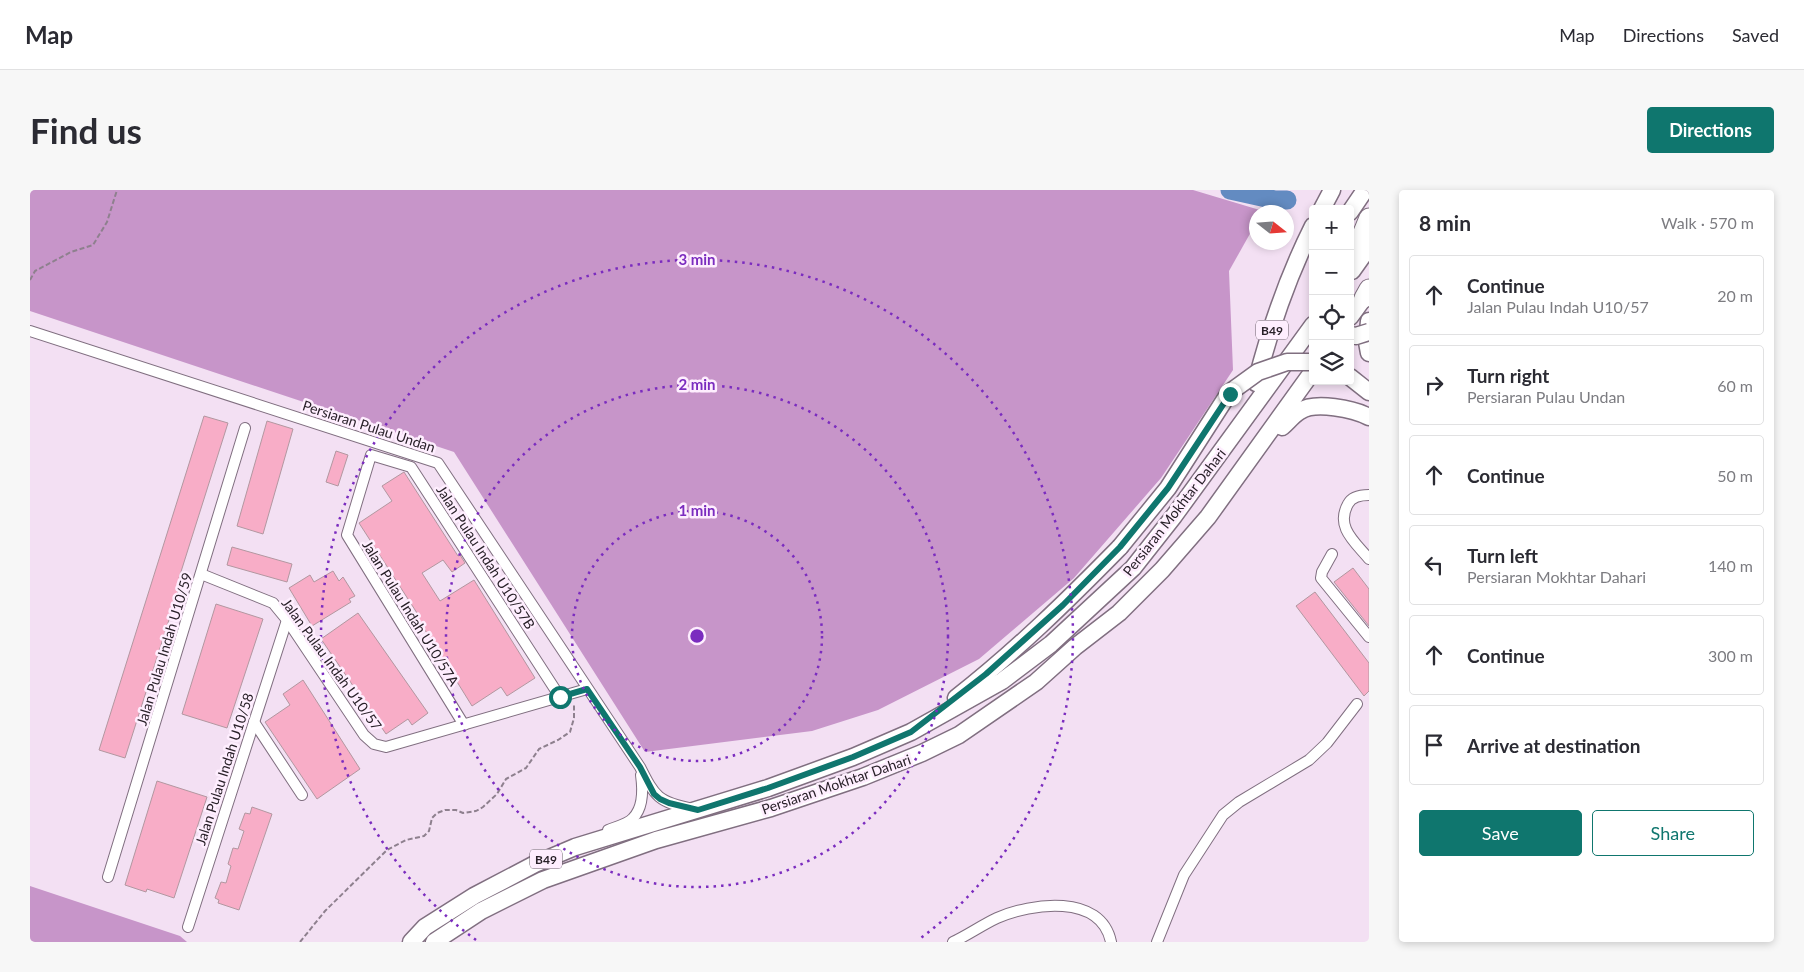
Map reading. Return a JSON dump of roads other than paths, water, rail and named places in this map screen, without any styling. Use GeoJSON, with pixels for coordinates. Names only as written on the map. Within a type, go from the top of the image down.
{"type":"FeatureCollection","features":[{"type":"Feature","properties":{"kind":"highway"},"geometry":{"type":"LineString","coordinates":[[1354,254],[1369,218]]}},
{"type":"Feature","properties":{"kind":"main road"},"geometry":{"type":"LineString","coordinates":[[1324,205],[1332,190]]}},
{"type":"Feature","properties":{"kind":"main road"},"geometry":{"type":"LineString","coordinates":[[1354,206],[1365,190]]}},
{"type":"Feature","properties":{"kind":"main road","name":"B49"},"geometry":{"type":"LineString","coordinates":[[1235,434],[1254,392],[1263,356],[1300,251],[1309,234]]}},
{"type":"Feature","properties":{"kind":"main road"},"geometry":{"type":"LineString","coordinates":[[1354,267],[1369,247]]}},
{"type":"Feature","properties":{"kind":"main road"},"geometry":{"type":"LineString","coordinates":[[1354,311],[1367,293]]}},
{"type":"Feature","properties":{"kind":"main road"},"geometry":{"type":"LineString","coordinates":[[1369,321],[1367,342],[1369,353]]}},
{"type":"Feature","properties":{"kind":"main road","name":"Persiaran Mokhtar Dahari"},"geometry":{"type":"LineString","coordinates":[[411,942],[426,927],[474,896],[535,864],[575,847],[768,788],[828,767],[911,732],[1002,681],[1051,644],[1133,568],[1235,434],[1309,331]]}},
{"type":"Feature","properties":{"kind":"main road"},"geometry":{"type":"LineString","coordinates":[[1354,336],[1369,332]]}},
{"type":"Feature","properties":{"kind":"main road"},"geometry":{"type":"LineString","coordinates":[[911,732],[986,674],[1063,605],[1120,547],[1168,488],[1230,394],[1258,372],[1287,362],[1309,362]]}},
{"type":"Feature","properties":{"kind":"main road","name":"Persiaran Mokhtar Dahari"},"geometry":{"type":"LineString","coordinates":[[434,942],[481,911],[543,880],[656,840],[771,808],[863,778],[959,736],[1036,682],[1075,647],[1119,613],[1162,570],[1208,517],[1309,377]]}},
{"type":"Feature","properties":{"kind":"main road"},"geometry":{"type":"LineString","coordinates":[[1354,380],[1369,392]]}},
{"type":"Feature","properties":{"kind":"main road"},"geometry":{"type":"LineString","coordinates":[[1260,445],[1301,410],[1319,407],[1343,409],[1358,412],[1369,417]]}},
{"type":"Feature","properties":{"kind":"street","name":"Persiaran Pulau Undan"},"geometry":{"type":"LineString","coordinates":[[30,331],[438,463],[640,767],[654,794],[660,799],[679,806],[698,810]]}},
{"type":"Feature","properties":{"kind":"street","name":"Jalan Pulau Indah U10/59"},"geometry":{"type":"LineString","coordinates":[[108,877],[245,428]]}},
{"type":"Feature","properties":{"kind":"street","name":"Jalan Pulau Indah U10/57B"},"geometry":{"type":"LineString","coordinates":[[371,455],[411,467],[560,697]]}},
{"type":"Feature","properties":{"kind":"street","name":"Jalan Pulau Indah U10/57A"},"geometry":{"type":"LineString","coordinates":[[371,455],[346,535],[464,725]]}},
{"type":"Feature","properties":{"kind":"street"},"geometry":{"type":"LineString","coordinates":[[1369,495],[1350,499],[1344,510],[1343,522],[1346,530],[1369,559]]}},
{"type":"Feature","properties":{"kind":"street"},"geometry":{"type":"LineString","coordinates":[[1332,554],[1322,572],[1321,578],[1369,637]]}},
{"type":"Feature","properties":{"kind":"street","name":"Jalan Pulau Indah U10/57"},"geometry":{"type":"LineString","coordinates":[[201,574],[273,603],[364,736],[374,744],[386,747],[587,689]]}},
{"type":"Feature","properties":{"kind":"street","name":"Jalan Pulau Indah U10/58"},"geometry":{"type":"LineString","coordinates":[[188,927],[286,620]]}},
{"type":"Feature","properties":{"kind":"street"},"geometry":{"type":"LineString","coordinates":[[1157,942],[1184,875],[1224,815],[1239,802],[1309,760],[1327,743],[1357,704]]}},
{"type":"Feature","properties":{"kind":"street"},"geometry":{"type":"LineString","coordinates":[[254,722],[302,795]]}},
{"type":"Feature","properties":{"kind":"street"},"geometry":{"type":"LineString","coordinates":[[575,847],[633,819],[640,807],[642,798],[640,767]]}},
{"type":"Feature","properties":{"kind":"street"},"geometry":{"type":"LineString","coordinates":[[952,942],[999,917],[1037,907],[1058,905],[1084,910],[1101,920],[1111,942]]}},
{"type":"Feature","properties":{"kind":"waterway"},"geometry":{"type":"LineString","coordinates":[[1230,190],[1275,200],[1287,200]]}}]}
